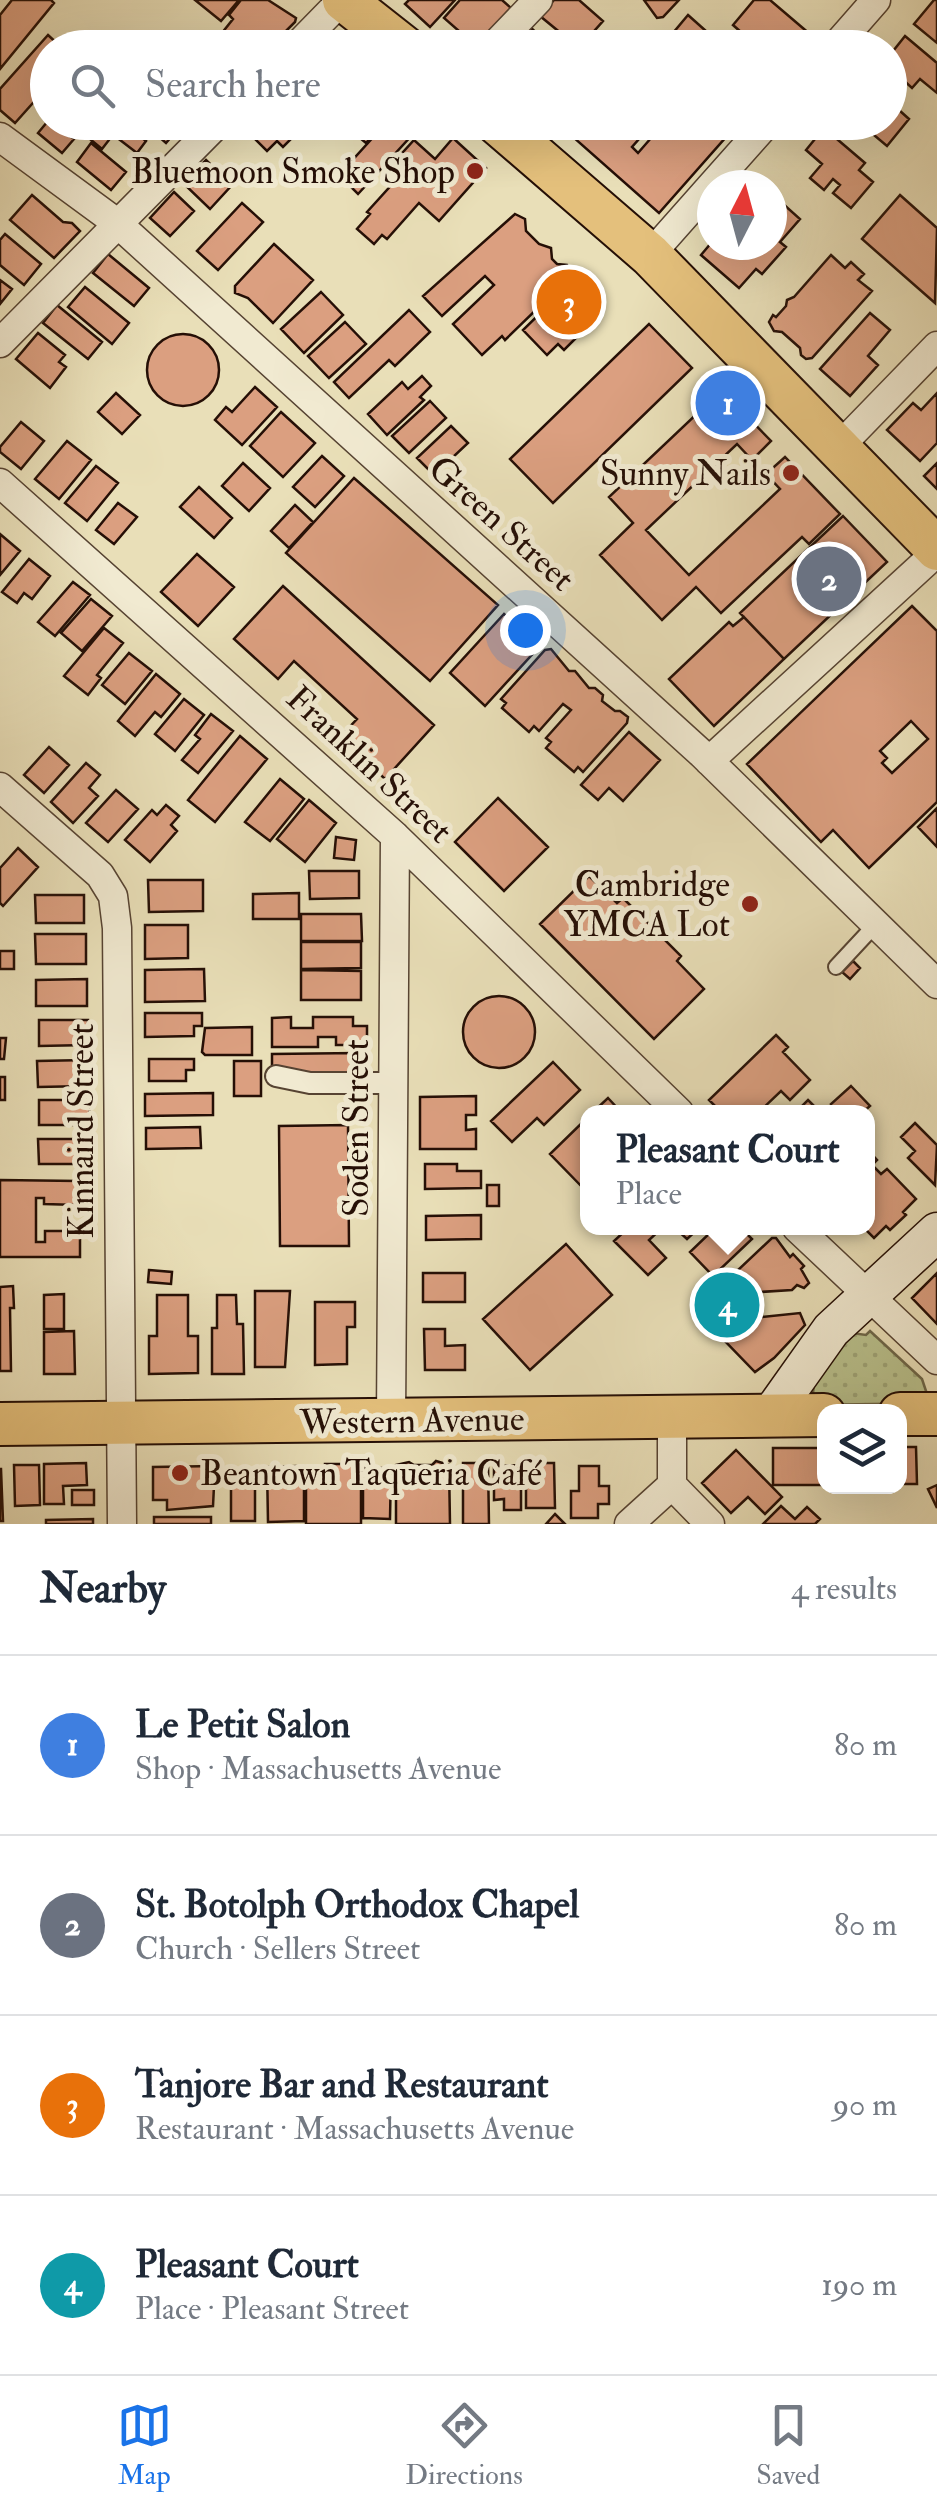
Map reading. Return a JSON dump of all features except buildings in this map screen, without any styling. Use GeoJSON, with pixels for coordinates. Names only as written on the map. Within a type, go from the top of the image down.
{"type":"FeatureCollection","features":[{"type":"Feature","properties":{"kind":"main road"},"geometry":{"type":"LineString","coordinates":[[343,0],[382,30]]}},
{"type":"Feature","properties":{"kind":"main road"},"geometry":{"type":"LineString","coordinates":[[517,140],[650,255],[937,551]]}},
{"type":"Feature","properties":{"kind":"main road"},"geometry":{"type":"LineString","coordinates":[[770,1416],[818,1344],[937,1232]]}},
{"type":"Feature","properties":{"kind":"main road"},"geometry":{"type":"LineString","coordinates":[[907,1414],[937,1414]]}},
{"type":"Feature","properties":{"kind":"main road","name":"Western Avenue"},"geometry":{"type":"LineString","coordinates":[[0,1424],[817,1415]]}},
{"type":"Feature","properties":{"kind":"street"},"geometry":{"type":"LineString","coordinates":[[312,30],[343,0]]}},
{"type":"Feature","properties":{"kind":"street"},"geometry":{"type":"LineString","coordinates":[[509,30],[538,0]]}},
{"type":"Feature","properties":{"kind":"street"},"geometry":{"type":"LineString","coordinates":[[850,30],[876,0]]}},
{"type":"Feature","properties":{"kind":"street","name":"Green Street"},"geometry":{"type":"LineString","coordinates":[[0,137],[117,223],[710,761],[937,984]]}},
{"type":"Feature","properties":{"kind":"street"},"geometry":{"type":"LineString","coordinates":[[0,342],[200,140]]}},
{"type":"Feature","properties":{"kind":"street"},"geometry":{"type":"LineString","coordinates":[[725,170],[752,140]]}},
{"type":"Feature","properties":{"kind":"street"},"geometry":{"type":"LineString","coordinates":[[650,255],[697,202]]}},
{"type":"Feature","properties":{"kind":"street"},"geometry":{"type":"LineString","coordinates":[[837,449],[937,346]]}},
{"type":"Feature","properties":{"kind":"street","name":"Franklin Street"},"geometry":{"type":"LineString","coordinates":[[0,483],[395,836],[672,1105]]}},
{"type":"Feature","properties":{"kind":"street"},"geometry":{"type":"LineString","coordinates":[[710,761],[937,551]]}},
{"type":"Feature","properties":{"kind":"street","name":"Kinnaird Street"},"geometry":{"type":"LineString","coordinates":[[0,788],[100,875],[112,896],[117,928],[122,1524]]}},
{"type":"Feature","properties":{"kind":"street","name":"Soden Street"},"geometry":{"type":"LineString","coordinates":[[391,1420],[395,836]]}},
{"type":"Feature","properties":{"kind":"street"},"geometry":{"type":"LineString","coordinates":[[276,1076],[310,1082],[394,1084]]}},
{"type":"Feature","properties":{"kind":"street"},"geometry":{"type":"LineString","coordinates":[[805,1235],[937,1360]]}},
{"type":"Feature","properties":{"kind":"street"},"geometry":{"type":"LineString","coordinates":[[672,1417],[672,1484],[710,1524]]}},
{"type":"Feature","properties":{"kind":"street"},"geometry":{"type":"LineString","coordinates":[[628,1524],[672,1484]]}},
{"type":"Feature","properties":{"kind":"lane"},"geometry":{"type":"LineString","coordinates":[[836,968],[876,924]]}},
{"type":"Feature","properties":{"kind":"green space"},"geometry":{"type":"Polygon","coordinates":[[[870,1331],[922,1379],[935,1403],[812,1405],[814,1383],[852,1333],[866,1335],[870,1331]]]}},
{"type":"Feature","properties":{"kind":"place","name":"Bluemoon Smoke Shop"},"geometry":{"type":"Point","coordinates":[475,171]}},
{"type":"Feature","properties":{"kind":"place","name":"Tanjore Bar and Restaurant"},"geometry":{"type":"Point","coordinates":[569,302]}},
{"type":"Feature","properties":{"kind":"place","name":"Le Petit Salon"},"geometry":{"type":"Point","coordinates":[728,403]}},
{"type":"Feature","properties":{"kind":"place","name":"Sunny Nails"},"geometry":{"type":"Point","coordinates":[791,473]}},
{"type":"Feature","properties":{"kind":"place","name":"St. Botolph Orthodox Chapel"},"geometry":{"type":"Point","coordinates":[829,579]}},
{"type":"Feature","properties":{"kind":"place","name":"Cambridge YMCA Lot"},"geometry":{"type":"Point","coordinates":[750,904]}},
{"type":"Feature","properties":{"kind":"place","name":"Pleasant Court"},"geometry":{"type":"Point","coordinates":[727,1305]}},
{"type":"Feature","properties":{"kind":"place","name":"Beantown Taqueria Café"},"geometry":{"type":"Point","coordinates":[180,1473]}}]}
